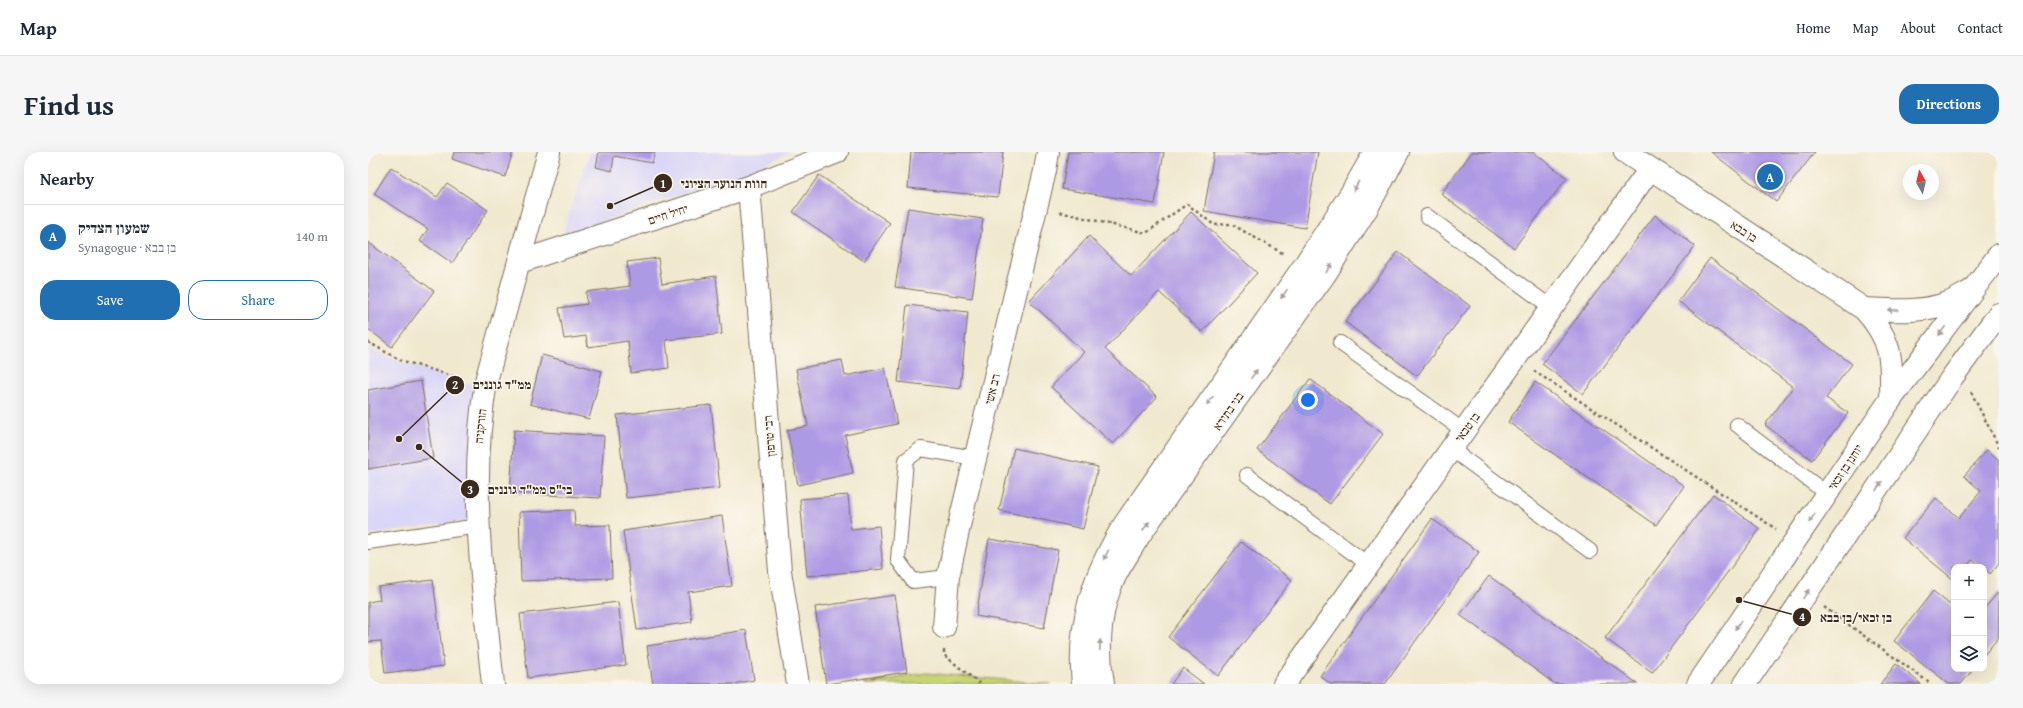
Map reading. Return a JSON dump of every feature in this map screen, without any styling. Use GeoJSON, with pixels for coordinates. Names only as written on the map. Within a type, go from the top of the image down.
{"type":"FeatureCollection","features":[{"type":"Feature","properties":{"kind":"street","name":"הורקניה"},"geometry":{"type":"LineString","coordinates":[[493,684],[481,577],[477,457],[486,381],[549,152]]}},
{"type":"Feature","properties":{"kind":"street","name":"יחיל חיים"},"geometry":{"type":"LineString","coordinates":[[519,262],[749,187],[837,152]]}},
{"type":"Feature","properties":{"kind":"street","name":"רב אשי"},"geometry":{"type":"LineString","coordinates":[[944,627],[948,577],[975,458],[1045,171],[1048,152]]}},
{"type":"Feature","properties":{"kind":"street","name":"בני בתירא"},"geometry":{"type":"LineString","coordinates":[[1082,684],[1081,644],[1084,625],[1094,582],[1111,546],[1124,525],[1304,266],[1352,192],[1375,152]]}},
{"type":"Feature","properties":{"kind":"street","name":"בני בתירא"},"geometry":{"type":"LineString","coordinates":[[1103,684],[1100,649],[1102,620],[1108,593],[1116,574],[1140,534],[1325,274],[1367,208],[1398,152]]}},
{"type":"Feature","properties":{"kind":"street","name":"בן בבא"},"geometry":{"type":"LineString","coordinates":[[1625,152],[1864,309],[1877,324],[1885,337],[1892,372],[1891,399]]}},
{"type":"Feature","properties":{"kind":"street","name":"בן טבאי"},"geometry":{"type":"LineString","coordinates":[[1284,684],[1650,169]]}},
{"type":"Feature","properties":{"kind":"street","name":"רבי טרפון"},"geometry":{"type":"LineString","coordinates":[[749,187],[780,571],[798,684]]}},
{"type":"Feature","properties":{"kind":"street","name":"יוחנן בן זכאי"},"geometry":{"type":"LineString","coordinates":[[1698,684],[1891,399],[1999,255]]}},
{"type":"Feature","properties":{"kind":"street"},"geometry":{"type":"LineString","coordinates":[[1864,309],[1889,310],[1930,308],[1948,303],[1971,291]]}},
{"type":"Feature","properties":{"kind":"street"},"geometry":{"type":"LineString","coordinates":[[1745,684],[1953,376],[1999,314]]}},
{"type":"Feature","properties":{"kind":"lane"},"geometry":{"type":"LineString","coordinates":[[1427,216],[1552,308]]}},
{"type":"Feature","properties":{"kind":"lane"},"geometry":{"type":"LineString","coordinates":[[1340,343],[1464,431]]}},
{"type":"Feature","properties":{"kind":"lane"},"geometry":{"type":"LineString","coordinates":[[1737,425],[1828,494]]}},
{"type":"Feature","properties":{"kind":"lane"},"geometry":{"type":"LineString","coordinates":[[948,577],[913,581],[898,560],[906,460],[921,449],[975,458]]}},
{"type":"Feature","properties":{"kind":"lane"},"geometry":{"type":"LineString","coordinates":[[1451,449],[1590,551]]}},
{"type":"Feature","properties":{"kind":"lane"},"geometry":{"type":"LineString","coordinates":[[1247,475],[1369,565]]}},
{"type":"Feature","properties":{"kind":"lane"},"geometry":{"type":"LineString","coordinates":[[368,542],[479,526]]}},
{"type":"Feature","properties":{"kind":"path"},"geometry":{"type":"LineString","coordinates":[[1057,211],[1146,232],[1187,204],[1214,225],[1231,224],[1268,246]]}},
{"type":"Feature","properties":{"kind":"path"},"geometry":{"type":"LineString","coordinates":[[368,342],[400,360],[459,378],[486,381]]}},
{"type":"Feature","properties":{"kind":"path"},"geometry":{"type":"LineString","coordinates":[[1515,359],[1796,541]]}},
{"type":"Feature","properties":{"kind":"path"},"geometry":{"type":"LineString","coordinates":[[1953,376],[1973,394],[1999,447]]}},
{"type":"Feature","properties":{"kind":"path"},"geometry":{"type":"LineString","coordinates":[[1806,594],[1931,684]]}},
{"type":"Feature","properties":{"kind":"path"},"geometry":{"type":"LineString","coordinates":[[944,627],[944,655],[980,684]]}},
{"type":"Feature","properties":{"kind":"path"},"geometry":{"type":"LineString","coordinates":[[1995,684],[1999,679]]}},
{"type":"Feature","properties":{"kind":"shaded area"},"geometry":{"type":"Polygon","coordinates":[[[590,152],[792,152],[735,176],[562,235],[590,152]]]}},
{"type":"Feature","properties":{"kind":"shaded area"},"geometry":{"type":"Polygon","coordinates":[[[368,349],[408,364],[479,387],[473,520],[368,535],[368,349]]]}},
{"type":"Feature","properties":{"kind":"green space"},"geometry":{"type":"Polygon","coordinates":[[[926,673],[1051,684],[864,684],[926,673]]]}},
{"type":"Feature","properties":{"kind":"building"},"geometry":{"type":"Polygon","coordinates":[[[454,152],[513,152],[505,177],[452,159],[454,152]]]}},
{"type":"Feature","properties":{"kind":"building"},"geometry":{"type":"Polygon","coordinates":[[[599,152],[655,152],[652,163],[614,156],[612,171],[596,167],[599,152]]]}},
{"type":"Feature","properties":{"kind":"building"},"geometry":{"type":"Polygon","coordinates":[[[911,152],[1003,152],[998,197],[908,188],[911,152]]]}},
{"type":"Feature","properties":{"kind":"building"},"geometry":{"type":"Polygon","coordinates":[[[1068,152],[1164,152],[1155,204],[1062,189],[1068,152]]]}},
{"type":"Feature","properties":{"kind":"building"},"geometry":{"type":"Polygon","coordinates":[[[1214,152],[1318,152],[1305,228],[1204,211],[1214,152]]]}},
{"type":"Feature","properties":{"kind":"building"},"geometry":{"type":"Polygon","coordinates":[[[1472,152],[1533,152],[1567,178],[1514,248],[1441,194],[1472,152]]]}},
{"type":"Feature","properties":{"kind":"building"},"geometry":{"type":"Polygon","coordinates":[[[1711,152],[1815,152],[1776,202],[1711,152]]]}},
{"type":"Feature","properties":{"kind":"building"},"geometry":{"type":"Polygon","coordinates":[[[391,167],[437,197],[447,183],[488,210],[452,263],[420,241],[428,229],[374,194],[391,167]]]}},
{"type":"Feature","properties":{"kind":"building"},"geometry":{"type":"Polygon","coordinates":[[[819,175],[890,223],[864,261],[793,212],[819,175]]]}},
{"type":"Feature","properties":{"kind":"building"},"geometry":{"type":"Polygon","coordinates":[[[908,208],[983,219],[972,298],[895,287],[908,208]]]}},
{"type":"Feature","properties":{"kind":"building"},"geometry":{"type":"Polygon","coordinates":[[[1191,212],[1257,273],[1202,332],[1159,292],[1105,349],[1157,397],[1113,444],[1051,387],[1084,352],[1029,301],[1089,236],[1131,276],[1191,212]]]}},
{"type":"Feature","properties":{"kind":"building"},"geometry":{"type":"Polygon","coordinates":[[[1655,215],[1695,246],[1583,394],[1542,364],[1655,215]]]}},
{"type":"Feature","properties":{"kind":"building"},"geometry":{"type":"Polygon","coordinates":[[[368,242],[434,291],[392,347],[368,329],[368,242]]]}},
{"type":"Feature","properties":{"kind":"building"},"geometry":{"type":"Polygon","coordinates":[[[1398,252],[1470,306],[1417,376],[1345,322],[1398,252]]]}},
{"type":"Feature","properties":{"kind":"building"},"geometry":{"type":"Polygon","coordinates":[[[658,258],[662,284],[716,276],[722,334],[666,340],[669,368],[631,373],[628,341],[588,347],[586,336],[564,339],[559,308],[587,304],[586,292],[630,286],[627,262],[658,258]]]}},
{"type":"Feature","properties":{"kind":"building"},"geometry":{"type":"Polygon","coordinates":[[[1710,258],[1852,364],[1826,398],[1848,413],[1812,460],[1765,425],[1793,387],[1678,301],[1710,258]]]}},
{"type":"Feature","properties":{"kind":"building"},"geometry":{"type":"Polygon","coordinates":[[[907,305],[968,312],[960,389],[898,382],[907,305]]]}},
{"type":"Feature","properties":{"kind":"building"},"geometry":{"type":"Polygon","coordinates":[[[542,355],[602,371],[589,419],[530,404],[542,355]]]}},
{"type":"Feature","properties":{"kind":"building"},"geometry":{"type":"Polygon","coordinates":[[[842,360],[845,376],[885,368],[897,424],[845,435],[853,473],[798,485],[787,430],[808,426],[796,369],[842,360]]]}},
{"type":"Feature","properties":{"kind":"building"},"geometry":{"type":"Polygon","coordinates":[[[1310,379],[1383,434],[1330,504],[1257,450],[1310,379]]]}},
{"type":"Feature","properties":{"kind":"building"},"geometry":{"type":"Polygon","coordinates":[[[421,381],[433,458],[368,469],[368,390],[421,381]]]}},
{"type":"Feature","properties":{"kind":"building"},"geometry":{"type":"Polygon","coordinates":[[[1535,382],[1684,486],[1656,525],[1508,422],[1535,382]]]}},
{"type":"Feature","properties":{"kind":"building"},"geometry":{"type":"Polygon","coordinates":[[[711,405],[720,488],[626,498],[617,415],[711,405]]]}},
{"type":"Feature","properties":{"kind":"building"},"geometry":{"type":"Polygon","coordinates":[[[514,430],[604,436],[600,498],[510,493],[514,430]]]}},
{"type":"Feature","properties":{"kind":"building"},"geometry":{"type":"Polygon","coordinates":[[[1014,448],[1098,467],[1083,529],[999,510],[1014,448]]]}},
{"type":"Feature","properties":{"kind":"building"},"geometry":{"type":"Polygon","coordinates":[[[1987,450],[1999,460],[1999,563],[1990,574],[1987,570],[1987,564],[1977,564],[1972,560],[1969,564],[1951,564],[1951,578],[1903,538],[1936,498],[1959,518],[1981,491],[1964,476],[1987,450]]]}},
{"type":"Feature","properties":{"kind":"building"},"geometry":{"type":"Polygon","coordinates":[[[1713,494],[1760,529],[1652,673],[1605,638],[1713,494]]]}},
{"type":"Feature","properties":{"kind":"building"},"geometry":{"type":"Polygon","coordinates":[[[848,495],[851,529],[879,526],[883,569],[807,576],[800,499],[848,495]]]}},
{"type":"Feature","properties":{"kind":"building"},"geometry":{"type":"Polygon","coordinates":[[[574,510],[575,526],[610,525],[612,578],[521,581],[519,512],[574,510]]]}},
{"type":"Feature","properties":{"kind":"building"},"geometry":{"type":"Polygon","coordinates":[[[722,516],[732,586],[688,592],[692,622],[637,630],[623,531],[722,516]]]}},
{"type":"Feature","properties":{"kind":"building"},"geometry":{"type":"Polygon","coordinates":[[[1432,519],[1479,552],[1385,684],[1331,684],[1320,676],[1432,519]]]}},
{"type":"Feature","properties":{"kind":"building"},"geometry":{"type":"Polygon","coordinates":[[[989,539],[1058,550],[1044,628],[976,616],[989,539]]]}},
{"type":"Feature","properties":{"kind":"building"},"geometry":{"type":"Polygon","coordinates":[[[1241,542],[1292,580],[1218,676],[1168,637],[1241,542]]]}},
{"type":"Feature","properties":{"kind":"building"},"geometry":{"type":"Polygon","coordinates":[[[1489,576],[1638,684],[1555,684],[1460,615],[1489,576]]]}},
{"type":"Feature","properties":{"kind":"building"},"geometry":{"type":"Polygon","coordinates":[[[433,580],[444,666],[385,673],[381,641],[368,642],[368,602],[380,600],[378,587],[433,580]]]}},
{"type":"Feature","properties":{"kind":"building"},"geometry":{"type":"Polygon","coordinates":[[[1933,591],[1951,606],[1951,672],[1971,672],[1961,684],[1949,684],[1894,641],[1933,591]]]}},
{"type":"Feature","properties":{"kind":"building"},"geometry":{"type":"Polygon","coordinates":[[[1999,591],[1999,637],[1987,651],[1987,636],[1987,605],[1999,591]]]}},
{"type":"Feature","properties":{"kind":"building"},"geometry":{"type":"Polygon","coordinates":[[[895,595],[907,672],[826,684],[815,607],[895,595]]]}},
{"type":"Feature","properties":{"kind":"building"},"geometry":{"type":"Polygon","coordinates":[[[618,602],[626,665],[528,678],[520,614],[618,602]]]}},
{"type":"Feature","properties":{"kind":"building"},"geometry":{"type":"Polygon","coordinates":[[[746,630],[754,680],[733,684],[653,684],[647,646],[746,630]]]}},
{"type":"Feature","properties":{"kind":"building"},"geometry":{"type":"Polygon","coordinates":[[[1896,664],[1921,684],[1880,684],[1896,664]]]}},
{"type":"Feature","properties":{"kind":"building"},"geometry":{"type":"Polygon","coordinates":[[[1183,668],[1204,684],[1171,684],[1183,668]]]}},
{"type":"Feature","properties":{"kind":"place","name":"שמעון הצדיק"},"geometry":{"type":"Point","coordinates":[1770,177]}},
{"type":"Feature","properties":{"kind":"place","name":"חוות הנוער הציוני"},"geometry":{"type":"Point","coordinates":[610,206]}},
{"type":"Feature","properties":{"kind":"place","name":"ממ\"ד גוננים"},"geometry":{"type":"Point","coordinates":[399,439]}},
{"type":"Feature","properties":{"kind":"place","name":"בי\"ס ממ\"ד גוננים"},"geometry":{"type":"Point","coordinates":[419,447]}},
{"type":"Feature","properties":{"kind":"place","name":"בן זכאי/בן בבא"},"geometry":{"type":"Point","coordinates":[1739,600]}}]}
